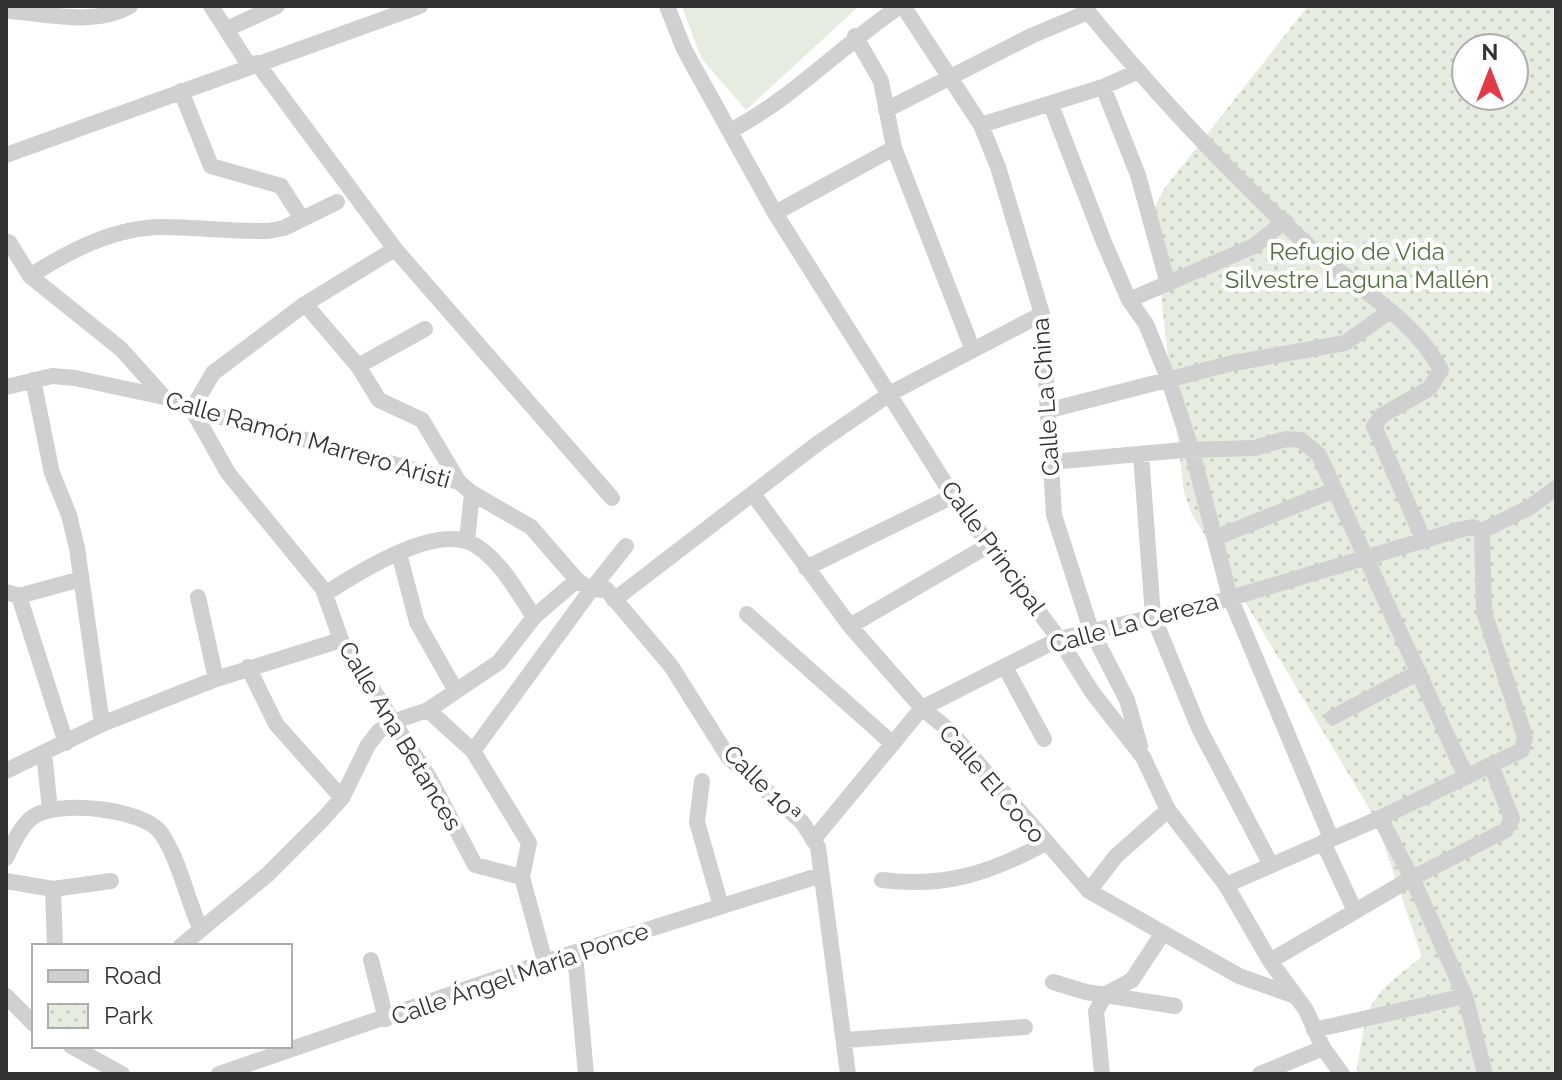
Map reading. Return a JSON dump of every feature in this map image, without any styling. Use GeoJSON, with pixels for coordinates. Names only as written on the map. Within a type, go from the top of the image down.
{"type":"FeatureCollection","features":[{"type":"Feature","properties":{"kind":"street"},"geometry":{"type":"LineString","coordinates":[[6,11],[88,18],[107,17],[130,6]]}},
{"type":"Feature","properties":{"kind":"street"},"geometry":{"type":"LineString","coordinates":[[211,6],[395,249],[612,498]]}},
{"type":"Feature","properties":{"kind":"street"},"geometry":{"type":"LineString","coordinates":[[227,29],[277,6]]}},
{"type":"Feature","properties":{"kind":"street"},"geometry":{"type":"LineString","coordinates":[[6,155],[420,6]]}},
{"type":"Feature","properties":{"kind":"street","name":"Calle Principal"},"geometry":{"type":"LineString","coordinates":[[667,6],[684,49],[775,213],[953,496],[1059,639],[1092,692],[1143,757],[1168,810],[1226,885],[1270,961],[1296,997],[1323,1048],[1342,1074]]}},
{"type":"Feature","properties":{"kind":"street"},"geometry":{"type":"LineString","coordinates":[[730,131],[756,118],[855,36],[901,6]]}},
{"type":"Feature","properties":{"kind":"street","name":"Calle La China"},"geometry":{"type":"LineString","coordinates":[[901,6],[951,76],[981,125],[998,167],[1042,314],[1054,515],[1091,630],[1127,700],[1143,757]]}},
{"type":"Feature","properties":{"kind":"street"},"geometry":{"type":"LineString","coordinates":[[886,110],[1085,9],[1139,71],[1314,250],[1390,311],[1432,353],[1441,370],[1430,388],[1381,416],[1374,426],[1424,541]]}},
{"type":"Feature","properties":{"kind":"street"},"geometry":{"type":"LineString","coordinates":[[855,36],[875,65],[894,148],[972,348]]}},
{"type":"Feature","properties":{"kind":"street"},"geometry":{"type":"LineString","coordinates":[[981,125],[1051,105],[1139,71]]}},
{"type":"Feature","properties":{"kind":"street"},"geometry":{"type":"LineString","coordinates":[[1103,87],[1138,175],[1168,284]]}},
{"type":"Feature","properties":{"kind":"street"},"geometry":{"type":"LineString","coordinates":[[181,91],[211,166],[281,186],[302,219]]}},
{"type":"Feature","properties":{"kind":"street"},"geometry":{"type":"LineString","coordinates":[[1051,105],[1129,300],[1146,324],[1168,378],[1192,451],[1230,597],[1355,911]]}},
{"type":"Feature","properties":{"kind":"street"},"geometry":{"type":"LineString","coordinates":[[775,213],[894,148]]}},
{"type":"Feature","properties":{"kind":"street"},"geometry":{"type":"LineString","coordinates":[[30,276],[66,253],[125,232],[160,227],[268,231],[337,202]]}},
{"type":"Feature","properties":{"kind":"street"},"geometry":{"type":"LineString","coordinates":[[1129,300],[1254,246],[1285,221]]}},
{"type":"Feature","properties":{"kind":"street"},"geometry":{"type":"LineString","coordinates":[[9,242],[30,276],[121,349],[164,397]]}},
{"type":"Feature","properties":{"kind":"street"},"geometry":{"type":"LineString","coordinates":[[192,409],[213,373],[305,304],[395,249]]}},
{"type":"Feature","properties":{"kind":"street"},"geometry":{"type":"LineString","coordinates":[[305,304],[358,366],[379,400],[422,420],[465,488],[467,541]]}},
{"type":"Feature","properties":{"kind":"street"},"geometry":{"type":"LineString","coordinates":[[1050,410],[1168,378],[1345,343],[1390,311]]}},
{"type":"Feature","properties":{"kind":"street"},"geometry":{"type":"LineString","coordinates":[[614,600],[891,393],[1042,314]]}},
{"type":"Feature","properties":{"kind":"street"},"geometry":{"type":"LineString","coordinates":[[358,366],[425,329]]}},
{"type":"Feature","properties":{"kind":"street","name":"Calle Ramón Marrero Aristi"},"geometry":{"type":"LineString","coordinates":[[6,387],[33,380],[75,378],[164,397],[192,409],[465,488],[531,527],[584,585]]}},
{"type":"Feature","properties":{"kind":"street"},"geometry":{"type":"LineString","coordinates":[[33,380],[52,473],[69,515],[102,724]]}},
{"type":"Feature","properties":{"kind":"street","name":"Calle Ana Betances"},"geometry":{"type":"LineString","coordinates":[[192,409],[228,473],[325,594],[341,640],[395,721],[475,865],[522,877]]}},
{"type":"Feature","properties":{"kind":"street"},"geometry":{"type":"LineString","coordinates":[[1051,462],[1255,448],[1274,441],[1301,440],[1319,455],[1466,777]]}},
{"type":"Feature","properties":{"kind":"street"},"geometry":{"type":"LineString","coordinates":[[1141,454],[1153,616],[1199,728],[1270,863]]}},
{"type":"Feature","properties":{"kind":"street","name":"Calle La Cereza"},"geometry":{"type":"LineString","coordinates":[[813,840],[922,708],[1059,639],[1230,597],[1424,541],[1478,529],[1530,507],[1556,488]]}},
{"type":"Feature","properties":{"kind":"street"},"geometry":{"type":"LineString","coordinates":[[1215,538],[1334,490]]}},
{"type":"Feature","properties":{"kind":"street","name":"Calle El Coco"},"geometry":{"type":"LineString","coordinates":[[753,494],[850,626],[922,708],[950,731],[1044,844],[1089,891],[1239,976],[1296,997]]}},
{"type":"Feature","properties":{"kind":"street"},"geometry":{"type":"LineString","coordinates":[[806,568],[953,496]]}},
{"type":"Feature","properties":{"kind":"street"},"geometry":{"type":"LineString","coordinates":[[1226,885],[1270,863],[1380,818],[1522,750],[1525,737],[1484,612],[1478,529]]}},
{"type":"Feature","properties":{"kind":"street"},"geometry":{"type":"LineString","coordinates":[[325,594],[354,575],[399,553],[439,541],[467,541],[497,567],[534,617]]}},
{"type":"Feature","properties":{"kind":"street"},"geometry":{"type":"LineString","coordinates":[[850,626],[989,545]]}},
{"type":"Feature","properties":{"kind":"street"},"geometry":{"type":"LineString","coordinates":[[184,944],[267,875],[342,798],[368,745],[395,721],[428,710],[499,662],[534,617],[584,585],[626,546]]}},
{"type":"Feature","properties":{"kind":"street"},"geometry":{"type":"LineString","coordinates":[[399,553],[417,622],[456,691]]}},
{"type":"Feature","properties":{"kind":"street"},"geometry":{"type":"LineString","coordinates":[[66,743],[13,594],[81,579]]}},
{"type":"Feature","properties":{"kind":"street"},"geometry":{"type":"LineString","coordinates":[[473,751],[584,585]]}},
{"type":"Feature","properties":{"kind":"street","name":"Calle 10ª"},"geometry":{"type":"LineString","coordinates":[[584,585],[606,589],[671,666],[729,758],[802,822],[818,847],[846,1040],[848,1074]]}},
{"type":"Feature","properties":{"kind":"street"},"geometry":{"type":"LineString","coordinates":[[198,597],[216,679]]}},
{"type":"Feature","properties":{"kind":"street"},"geometry":{"type":"LineString","coordinates":[[747,614],[893,744]]}},
{"type":"Feature","properties":{"kind":"street"},"geometry":{"type":"LineString","coordinates":[[7,767],[44,753],[102,724],[216,679],[341,640]]}},
{"type":"Feature","properties":{"kind":"street"},"geometry":{"type":"LineString","coordinates":[[248,667],[276,724],[342,798]]}},
{"type":"Feature","properties":{"kind":"street"},"geometry":{"type":"LineString","coordinates":[[1005,667],[1044,739]]}},
{"type":"Feature","properties":{"kind":"street"},"geometry":{"type":"LineString","coordinates":[[1333,717],[1419,672]]}},
{"type":"Feature","properties":{"kind":"street"},"geometry":{"type":"LineString","coordinates":[[428,710],[473,751],[529,843],[522,877],[545,962]]}},
{"type":"Feature","properties":{"kind":"street"},"geometry":{"type":"LineString","coordinates":[[44,753],[50,810]]}},
{"type":"Feature","properties":{"kind":"street"},"geometry":{"type":"LineString","coordinates":[[1270,961],[1412,878],[1509,826],[1512,819],[1491,765]]}},
{"type":"Feature","properties":{"kind":"street"},"geometry":{"type":"LineString","coordinates":[[702,781],[697,822],[721,906]]}},
{"type":"Feature","properties":{"kind":"street"},"geometry":{"type":"LineString","coordinates":[[6,858],[33,817],[50,810],[114,810],[144,818],[160,832],[170,851],[201,930]]}},
{"type":"Feature","properties":{"kind":"street"},"geometry":{"type":"LineString","coordinates":[[1089,891],[1116,856],[1168,810]]}},
{"type":"Feature","properties":{"kind":"street"},"geometry":{"type":"LineString","coordinates":[[1380,818],[1412,878],[1465,996],[1485,1074]]}},
{"type":"Feature","properties":{"kind":"street"},"geometry":{"type":"LineString","coordinates":[[882,880],[918,885],[996,870],[1044,844]]}},
{"type":"Feature","properties":{"kind":"street","name":"Calle Ángel María Ponce"},"geometry":{"type":"LineString","coordinates":[[219,1074],[545,962],[821,875]]}},
{"type":"Feature","properties":{"kind":"street"},"geometry":{"type":"LineString","coordinates":[[6,881],[53,889],[111,881]]}},
{"type":"Feature","properties":{"kind":"street"},"geometry":{"type":"LineString","coordinates":[[53,889],[55,944]]}},
{"type":"Feature","properties":{"kind":"street"},"geometry":{"type":"LineString","coordinates":[[1102,1074],[1096,1011],[1106,994],[1132,980],[1163,933]]}},
{"type":"Feature","properties":{"kind":"street"},"geometry":{"type":"LineString","coordinates":[[575,954],[586,1074]]}},
{"type":"Feature","properties":{"kind":"street"},"geometry":{"type":"LineString","coordinates":[[371,960],[386,1019]]}},
{"type":"Feature","properties":{"kind":"street"},"geometry":{"type":"LineString","coordinates":[[1053,982],[1175,1006]]}},
{"type":"Feature","properties":{"kind":"street"},"geometry":{"type":"LineString","coordinates":[[6,996],[32,1022]]}},
{"type":"Feature","properties":{"kind":"street"},"geometry":{"type":"LineString","coordinates":[[1314,1030],[1465,996]]}},
{"type":"Feature","properties":{"kind":"street"},"geometry":{"type":"LineString","coordinates":[[846,1040],[1025,1027]]}},
{"type":"Feature","properties":{"kind":"street"},"geometry":{"type":"LineString","coordinates":[[75,1048],[122,1074]]}},
{"type":"Feature","properties":{"kind":"street"},"geometry":{"type":"LineString","coordinates":[[1260,1074],[1323,1048]]}},
{"type":"Feature","properties":{"kind":"green space"},"geometry":{"type":"Polygon","coordinates":[[[682,6],[859,6],[746,110],[701,58],[682,6]]]}},
{"type":"Feature","properties":{"kind":"green space","name":"Refugio de Vida Silvestre Laguna Mallén"},"geometry":{"type":"Polygon","coordinates":[[[1308,6],[1556,6],[1556,1074],[1356,1074],[1363,1032],[1372,1005],[1389,984],[1422,957],[1375,818],[1192,514],[1184,492],[1153,228],[1154,209],[1164,189],[1308,6]]]}}]}
